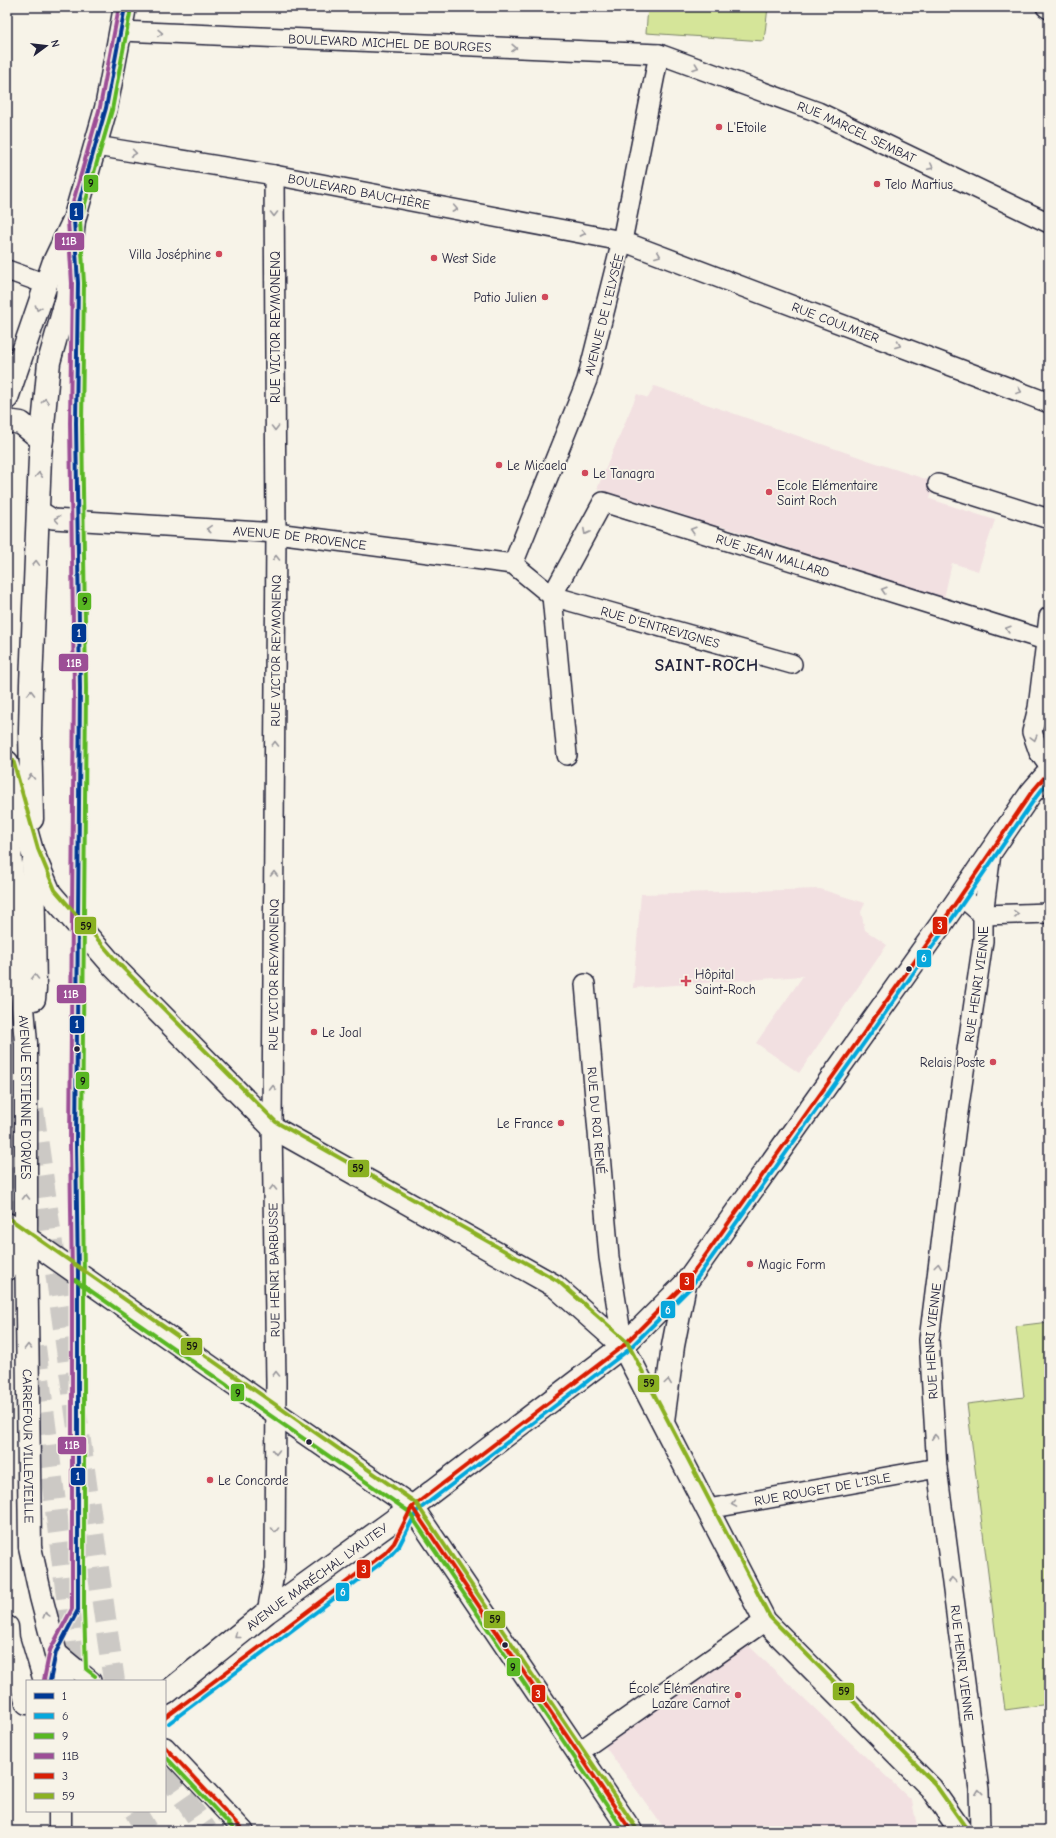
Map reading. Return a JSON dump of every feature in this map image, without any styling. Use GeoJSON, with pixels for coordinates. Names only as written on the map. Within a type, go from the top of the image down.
{"type":"FeatureCollection","features":[{"type":"Feature","properties":{"kind":"main road"},"geometry":{"type":"LineString","coordinates":[[7,398],[53,264],[74,220],[106,108],[125,7]]}},
{"type":"Feature","properties":{"kind":"main road"},"geometry":{"type":"LineString","coordinates":[[26,1043],[36,989],[30,732],[42,440],[49,362],[67,298],[74,220]]}},
{"type":"Feature","properties":{"kind":"main road"},"geometry":{"type":"LineString","coordinates":[[7,421],[21,423],[42,440]]}},
{"type":"Feature","properties":{"kind":"main road"},"geometry":{"type":"LineString","coordinates":[[7,762],[32,851],[50,892],[67,915],[115,968],[272,1126],[555,1286],[623,1346],[765,1621],[931,1788],[961,1831]]}},
{"type":"Feature","properties":{"kind":"main road"},"geometry":{"type":"LineString","coordinates":[[663,1421],[673,1346],[685,1284],[961,896],[1031,793],[1049,772]]}},
{"type":"Feature","properties":{"kind":"main road","name":"AVENUE ESTIENNE D'ORVES"},"geometry":{"type":"LineString","coordinates":[[7,816],[26,1043],[26,1236]]}},
{"type":"Feature","properties":{"kind":"main road"},"geometry":{"type":"LineString","coordinates":[[7,1224],[412,1507],[631,1831]]}},
{"type":"Feature","properties":{"kind":"main road"},"geometry":{"type":"LineString","coordinates":[[7,1269],[26,1236]]}},
{"type":"Feature","properties":{"kind":"main road","name":"CARREFOUR VILLEVIEILLE"},"geometry":{"type":"LineString","coordinates":[[26,1236],[30,1547],[41,1598],[63,1680]]}},
{"type":"Feature","properties":{"kind":"main road","name":"AVENUE MARÉCHAL LYAUTEY"},"geometry":{"type":"LineString","coordinates":[[166,1693],[267,1612],[412,1507],[623,1346],[685,1284]]}},
{"type":"Feature","properties":{"kind":"main road"},"geometry":{"type":"LineString","coordinates":[[7,1633],[26,1700]]}},
{"type":"Feature","properties":{"kind":"main road"},"geometry":{"type":"LineString","coordinates":[[60,1812],[60,1831]]}},
{"type":"Feature","properties":{"kind":"street","name":"BOULEVARD MICHEL DE BOURGES"},"geometry":{"type":"LineString","coordinates":[[121,32],[659,54]]}},
{"type":"Feature","properties":{"kind":"street","name":"RUE MARCEL SEMBAT"},"geometry":{"type":"LineString","coordinates":[[659,54],[818,112],[1049,223]]}},
{"type":"Feature","properties":{"kind":"street","name":"AVENUE DE L'ELYSÉE"},"geometry":{"type":"LineString","coordinates":[[513,564],[587,380],[622,241],[659,54]]}},
{"type":"Feature","properties":{"kind":"street","name":"BOULEVARD BAUCHIÈRE"},"geometry":{"type":"LineString","coordinates":[[96,146],[274,175],[622,241]]}},
{"type":"Feature","properties":{"kind":"street","name":"RUE VICTOR REYMONENQ"},"geometry":{"type":"LineString","coordinates":[[272,1126],[276,533],[274,175]]}},
{"type":"Feature","properties":{"kind":"street","name":"RUE COULMIER"},"geometry":{"type":"LineString","coordinates":[[622,241],[1049,403]]}},
{"type":"Feature","properties":{"kind":"street"},"geometry":{"type":"LineString","coordinates":[[7,270],[46,284]]}},
{"type":"Feature","properties":{"kind":"street"},"geometry":{"type":"LineString","coordinates":[[938,484],[1049,519]]}},
{"type":"Feature","properties":{"kind":"street","name":"RUE JEAN MALLARD"},"geometry":{"type":"LineString","coordinates":[[552,596],[603,502],[1046,640]]}},
{"type":"Feature","properties":{"kind":"street","name":"AVENUE DE PROVENCE"},"geometry":{"type":"LineString","coordinates":[[38,510],[54,520],[276,533],[513,564]]}},
{"type":"Feature","properties":{"kind":"street"},"geometry":{"type":"LineString","coordinates":[[513,564],[552,596],[567,755]]}},
{"type":"Feature","properties":{"kind":"street","name":"RUE D'ENTREVIGNES"},"geometry":{"type":"LineString","coordinates":[[552,596],[792,664]]}},
{"type":"Feature","properties":{"kind":"street"},"geometry":{"type":"LineString","coordinates":[[1049,617],[1046,640],[1044,715],[1032,732],[1039,752],[1049,766]]}},
{"type":"Feature","properties":{"kind":"street","name":"RUE HENRI VIENNE"},"geometry":{"type":"LineString","coordinates":[[980,1831],[979,1790],[937,1468],[929,1340],[956,1126],[983,941],[983,915],[991,853]]}},
{"type":"Feature","properties":{"kind":"street"},"geometry":{"type":"LineString","coordinates":[[961,896],[983,915],[1049,912]]}},
{"type":"Feature","properties":{"kind":"street","name":"RUE DU ROI RENÉ"},"geometry":{"type":"LineString","coordinates":[[585,984],[609,1257],[623,1346]]}},
{"type":"Feature","properties":{"kind":"street","name":"RUE HENRI BARBUSSE"},"geometry":{"type":"LineString","coordinates":[[267,1612],[275,1569],[276,1413],[272,1126]]}},
{"type":"Feature","properties":{"kind":"street","name":"RUE ROUGET DE L'ISLE"},"geometry":{"type":"LineString","coordinates":[[708,1509],[937,1468]]}},
{"type":"Feature","properties":{"kind":"street"},"geometry":{"type":"LineString","coordinates":[[577,1753],[765,1621]]}},
{"type":"Feature","properties":{"kind":"street"},"geometry":{"type":"LineString","coordinates":[[56,1652],[90,1680]]}},
{"type":"Feature","properties":{"kind":"street"},"geometry":{"type":"LineString","coordinates":[[166,1747],[244,1831]]}},
{"type":"Feature","properties":{"kind":"shaded area","name":"Ecole Elémentaire Saint Roch"},"geometry":{"type":"Polygon","coordinates":[[[654,386],[935,482],[930,499],[995,520],[978,571],[952,563],[944,598],[935,594],[934,597],[874,575],[873,577],[821,559],[820,561],[787,547],[717,525],[717,527],[687,518],[687,516],[597,489],[637,394],[648,398],[654,386]]]}},
{"type":"Feature","properties":{"kind":"shaded area","name":"Hôpital Saint-Roch"},"geometry":{"type":"Polygon","coordinates":[[[820,889],[865,903],[861,912],[865,930],[887,945],[799,1073],[756,1043],[803,976],[633,988],[641,894],[820,889]]]}},
{"type":"Feature","properties":{"kind":"shaded area","name":"École Élémenatire Lazare Carnot"},"geometry":{"type":"Polygon","coordinates":[[[748,1645],[912,1801],[918,1831],[666,1831],[604,1745],[748,1645]]]}},
{"type":"Feature","properties":{"kind":"green space"},"geometry":{"type":"Polygon","coordinates":[[[648,7],[768,7],[764,41],[646,33],[648,7]]]}},
{"type":"Feature","properties":{"kind":"green space"},"geometry":{"type":"Polygon","coordinates":[[[1049,1322],[1049,1704],[1005,1710],[967,1404],[1024,1397],[1016,1326],[1049,1322]]]}},
{"type":"Feature","properties":{"kind":"tunnel"},"geometry":{"type":"LineString","coordinates":[[33,1110],[114,1680]]}},
{"type":"Feature","properties":{"kind":"tunnel"},"geometry":{"type":"LineString","coordinates":[[7,1134],[19,1224]]}},
{"type":"Feature","properties":{"kind":"tunnel"},"geometry":{"type":"LineString","coordinates":[[35,1347],[75,1658],[80,1680]]}},
{"type":"Feature","properties":{"kind":"tunnel"},"geometry":{"type":"LineString","coordinates":[[166,1772],[207,1831]]}},
{"type":"Feature","properties":{"kind":"tunnel"},"geometry":{"type":"LineString","coordinates":[[136,1812],[147,1831]]}},
{"type":"Feature","properties":{"kind":"transit line","name":"11B"},"geometry":{"type":"LineString","coordinates":[[44,1680],[50,1650],[72,1609],[72,1275],[70,1144],[74,688],[70,423],[72,283],[68,220],[100,107],[119,7]]}},
{"type":"Feature","properties":{"kind":"transit line","name":"1"},"geometry":{"type":"LineString","coordinates":[[50,1680],[56,1652],[78,1610],[78,1275],[76,1144],[80,688],[76,423],[78,283],[74,220],[106,108],[125,7]]}},
{"type":"Feature","properties":{"kind":"transit line","name":"9"},"geometry":{"type":"LineString","coordinates":[[95,1676],[86,1669],[84,1610],[84,1275],[82,1144],[86,688],[82,423],[84,283],[80,221],[112,110],[131,8]]}},
{"type":"Feature","properties":{"kind":"transit line","name":"59"},"geometry":{"type":"LineString","coordinates":[[13,760],[38,849],[55,890],[119,964],[276,1122],[558,1281],[627,1342],[770,1617],[935,1784],[966,1828]]}},
{"type":"Feature","properties":{"kind":"transit line","name":"3"},"geometry":{"type":"LineString","coordinates":[[166,1717],[385,1553],[394,1543],[412,1507],[623,1346],[685,1284],[942,923],[1031,793],[1049,772]]}},
{"type":"Feature","properties":{"kind":"transit line","name":"6"},"geometry":{"type":"LineString","coordinates":[[169,1723],[389,1557],[399,1546],[417,1511],[627,1351],[690,1288],[947,926],[1036,797],[1049,781]]}},
{"type":"Feature","properties":{"kind":"transit line","name":"59"},"geometry":{"type":"LineString","coordinates":[[10,1219],[416,1503],[636,1828]]}},
{"type":"Feature","properties":{"kind":"transit line","name":"9"},"geometry":{"type":"LineString","coordinates":[[75,1280],[408,1511],[624,1831]]}},
{"type":"Feature","properties":{"kind":"transit line","name":"3"},"geometry":{"type":"LineString","coordinates":[[412,1507],[631,1831]]}},
{"type":"Feature","properties":{"kind":"transit line","name":"3"},"geometry":{"type":"LineString","coordinates":[[166,1748],[244,1831]]}},
{"type":"Feature","properties":{"kind":"transit line","name":"9"},"geometry":{"type":"LineString","coordinates":[[166,1757],[236,1831]]}},
{"type":"Feature","properties":{"kind":"place","name":"L'Etoile"},"geometry":{"type":"Point","coordinates":[719,127]}},
{"type":"Feature","properties":{"kind":"place","name":"Telo Martius"},"geometry":{"type":"Point","coordinates":[877,184]}},
{"type":"Feature","properties":{"kind":"place","name":"Villa Joséphine"},"geometry":{"type":"Point","coordinates":[219,254]}},
{"type":"Feature","properties":{"kind":"place","name":"West Side"},"geometry":{"type":"Point","coordinates":[434,258]}},
{"type":"Feature","properties":{"kind":"place","name":"Patio Julien"},"geometry":{"type":"Point","coordinates":[545,297]}},
{"type":"Feature","properties":{"kind":"place","name":"Le Micaela"},"geometry":{"type":"Point","coordinates":[499,465]}},
{"type":"Feature","properties":{"kind":"place","name":"Le Tanagra"},"geometry":{"type":"Point","coordinates":[585,473]}},
{"type":"Feature","properties":{"kind":"place","name":"Ecole Elémentaire Saint Roch"},"geometry":{"type":"Point","coordinates":[769,492]}},
{"type":"Feature","properties":{"kind":"place","name":"Hôpital Saint-Roch"},"geometry":{"type":"Point","coordinates":[686,981]}},
{"type":"Feature","properties":{"kind":"place","name":"Le Joal"},"geometry":{"type":"Point","coordinates":[314,1032]}},
{"type":"Feature","properties":{"kind":"place","name":"Relais Poste"},"geometry":{"type":"Point","coordinates":[993,1062]}},
{"type":"Feature","properties":{"kind":"place","name":"Le France"},"geometry":{"type":"Point","coordinates":[561,1123]}},
{"type":"Feature","properties":{"kind":"place","name":"Magic Form"},"geometry":{"type":"Point","coordinates":[750,1264]}},
{"type":"Feature","properties":{"kind":"place","name":"Le Concorde"},"geometry":{"type":"Point","coordinates":[210,1480]}},
{"type":"Feature","properties":{"kind":"place","name":"École Élémenatire Lazare Carnot"},"geometry":{"type":"Point","coordinates":[738,1695]}},
{"type":"Feature","properties":{"kind":"district","name":"SAINT-ROCH"},"geometry":{"type":"Point","coordinates":[707,665]}}]}
